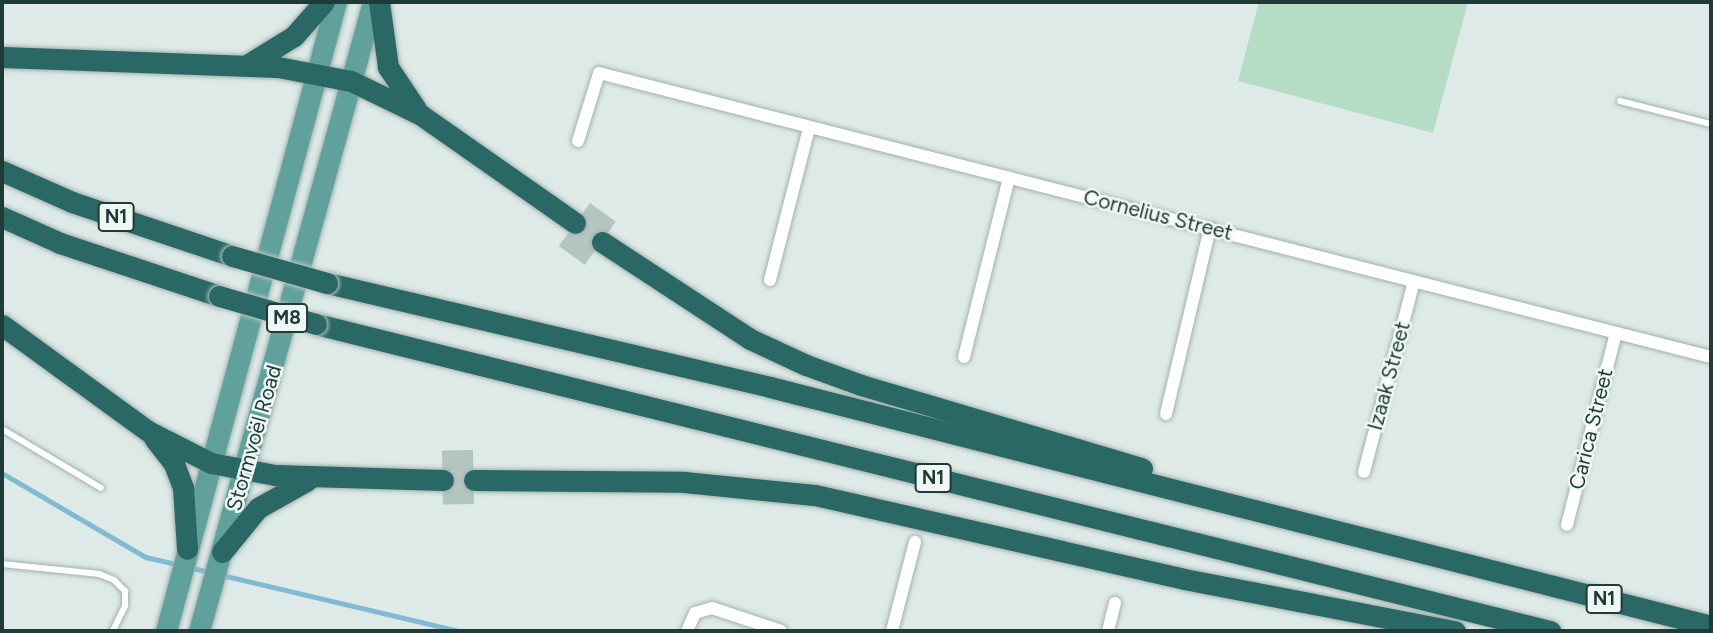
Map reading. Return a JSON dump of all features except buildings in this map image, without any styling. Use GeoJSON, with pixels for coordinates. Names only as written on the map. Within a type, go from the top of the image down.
{"type":"FeatureCollection","features":[{"type":"Feature","properties":{"kind":"highway"},"geometry":{"type":"LineString","coordinates":[[246,65],[294,36],[324,2]]}},
{"type":"Feature","properties":{"kind":"highway"},"geometry":{"type":"LineString","coordinates":[[376,2],[388,67],[421,115]]}},
{"type":"Feature","properties":{"kind":"highway"},"geometry":{"type":"LineString","coordinates":[[2,57],[246,65],[314,73],[351,81],[421,115],[575,223]]}},
{"type":"Feature","properties":{"kind":"highway","name":"N1"},"geometry":{"type":"LineString","coordinates":[[2,172],[72,202],[232,256],[327,283],[770,387],[1711,626]]}},
{"type":"Feature","properties":{"kind":"highway","name":"N1"},"geometry":{"type":"LineString","coordinates":[[2,217],[60,243],[219,296],[316,324],[1550,631]]}},
{"type":"Feature","properties":{"kind":"highway"},"geometry":{"type":"LineString","coordinates":[[602,242],[750,339],[861,385],[1497,572]]}},
{"type":"Feature","properties":{"kind":"highway"},"geometry":{"type":"LineString","coordinates":[[2,325],[148,431],[211,463],[246,472],[317,477],[443,480]]}},
{"type":"Feature","properties":{"kind":"highway"},"geometry":{"type":"LineString","coordinates":[[148,431],[180,479],[188,514],[187,550]]}},
{"type":"Feature","properties":{"kind":"highway"},"geometry":{"type":"LineString","coordinates":[[221,554],[265,502],[317,477]]}},
{"type":"Feature","properties":{"kind":"highway"},"geometry":{"type":"LineString","coordinates":[[474,480],[684,482],[816,495],[1184,579],[1455,631]]}},
{"type":"Feature","properties":{"kind":"main road","name":"Stormvoël Road"},"geometry":{"type":"LineString","coordinates":[[166,631],[314,73],[337,2]]}},
{"type":"Feature","properties":{"kind":"main road","name":"Stormvoël Road"},"geometry":{"type":"LineString","coordinates":[[199,631],[246,472],[351,81],[376,2]]}},
{"type":"Feature","properties":{"kind":"street","name":"Cornelius Street"},"geometry":{"type":"LineString","coordinates":[[578,141],[596,75],[604,74],[1711,357]]}},
{"type":"Feature","properties":{"kind":"street"},"geometry":{"type":"LineString","coordinates":[[770,280],[809,128]]}},
{"type":"Feature","properties":{"kind":"street"},"geometry":{"type":"LineString","coordinates":[[964,357],[1009,178]]}},
{"type":"Feature","properties":{"kind":"street"},"geometry":{"type":"LineString","coordinates":[[1166,414],[1210,229]]}},
{"type":"Feature","properties":{"kind":"street","name":"Izaak Street"},"geometry":{"type":"LineString","coordinates":[[1364,472],[1414,281]]}},
{"type":"Feature","properties":{"kind":"street","name":"Carica Street"},"geometry":{"type":"LineString","coordinates":[[1567,525],[1616,334]]}},
{"type":"Feature","properties":{"kind":"street"},"geometry":{"type":"LineString","coordinates":[[892,631],[915,542]]}},
{"type":"Feature","properties":{"kind":"street"},"geometry":{"type":"LineString","coordinates":[[1108,631],[1115,603]]}},
{"type":"Feature","properties":{"kind":"street"},"geometry":{"type":"LineString","coordinates":[[687,631],[691,617],[699,611],[718,608],[781,631]]}},
{"type":"Feature","properties":{"kind":"lane"},"geometry":{"type":"LineString","coordinates":[[1620,101],[1711,124]]}},
{"type":"Feature","properties":{"kind":"lane"},"geometry":{"type":"LineString","coordinates":[[2,429],[101,488]]}},
{"type":"Feature","properties":{"kind":"lane"},"geometry":{"type":"LineString","coordinates":[[2,564],[99,573],[114,580],[125,591],[125,606],[113,631]]}},
{"type":"Feature","properties":{"kind":"green space"},"geometry":{"type":"Polygon","coordinates":[[[1259,2],[1468,2],[1433,133],[1238,81],[1259,2]]]}},
{"type":"Feature","properties":{"kind":"waterway"},"geometry":{"type":"LineString","coordinates":[[2,473],[146,557],[176,564]]}},
{"type":"Feature","properties":{"kind":"waterway"},"geometry":{"type":"LineString","coordinates":[[188,567],[210,572]]}},
{"type":"Feature","properties":{"kind":"waterway"},"geometry":{"type":"LineString","coordinates":[[222,575],[459,631]]}},
{"type":"Feature","properties":{"kind":"tunnel"},"geometry":{"type":"LineString","coordinates":[[575,223],[602,242]]}},
{"type":"Feature","properties":{"kind":"tunnel"},"geometry":{"type":"LineString","coordinates":[[443,480],[474,480]]}}]}
